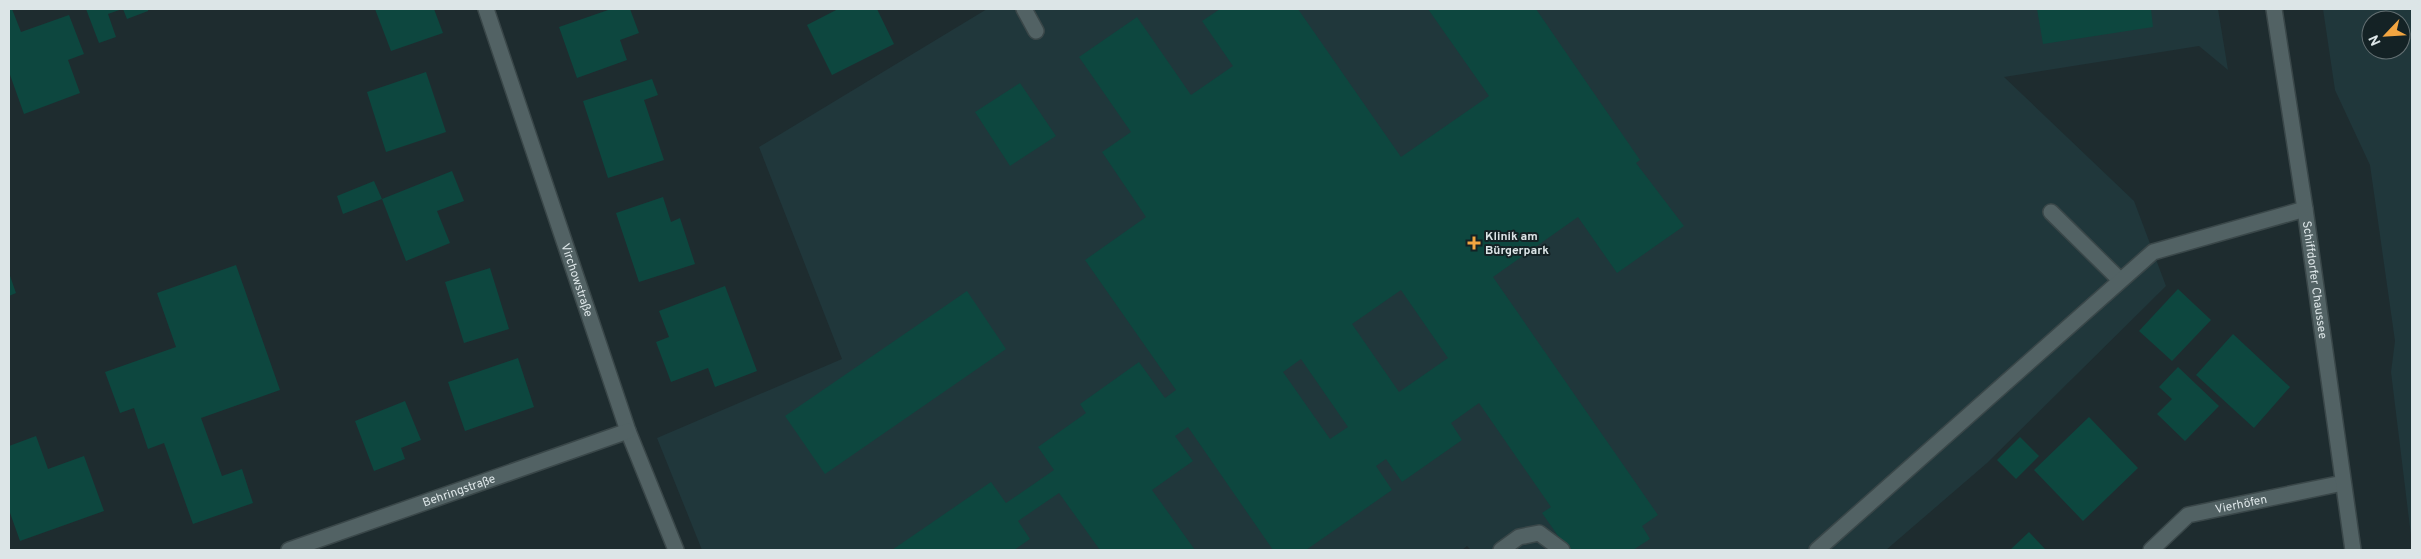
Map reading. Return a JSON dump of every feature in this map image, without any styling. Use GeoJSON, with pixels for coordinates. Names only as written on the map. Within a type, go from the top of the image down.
{"type":"FeatureCollection","features":[{"type":"Feature","properties":{"kind":"street","name":"Virchowstraße"},"geometry":{"type":"LineString","coordinates":[[486,9],[628,431],[676,550]]}},
{"type":"Feature","properties":{"kind":"street"},"geometry":{"type":"LineString","coordinates":[[1024,9],[1036,31]]}},
{"type":"Feature","properties":{"kind":"street","name":"Schiffdorfer Chaussee"},"geometry":{"type":"LineString","coordinates":[[2274,9],[2305,209],[2353,550]]}},
{"type":"Feature","properties":{"kind":"street"},"geometry":{"type":"LineString","coordinates":[[1817,550],[2153,252],[2305,209]]}},
{"type":"Feature","properties":{"kind":"street"},"geometry":{"type":"LineString","coordinates":[[2052,212],[2120,280]]}},
{"type":"Feature","properties":{"kind":"street","name":"Behringstraße"},"geometry":{"type":"LineString","coordinates":[[289,550],[628,431]]}},
{"type":"Feature","properties":{"kind":"street","name":"Vierhöfen"},"geometry":{"type":"LineString","coordinates":[[2151,550],[2188,515],[2343,483]]}},
{"type":"Feature","properties":{"kind":"street"},"geometry":{"type":"LineString","coordinates":[[1501,550],[1519,537],[1538,534],[1562,550]]}},
{"type":"Feature","properties":{"kind":"shaded area","name":"Klinik am Bürgerpark"},"geometry":{"type":"Polygon","coordinates":[[[987,9],[2218,9],[2228,70],[2199,46],[2004,77],[2134,201],[2166,286],[1987,463],[1886,550],[1471,550],[1467,546],[1462,550],[702,550],[657,438],[842,359],[759,147],[987,9]]]}},
{"type":"Feature","properties":{"kind":"shaded area"},"geometry":{"type":"Polygon","coordinates":[[[2323,9],[2412,9],[2412,544],[2391,372],[2395,341],[2370,165],[2335,90],[2323,9]]]}},
{"type":"Feature","properties":{"kind":"building"},"geometry":{"type":"Polygon","coordinates":[[[9,9],[12,9],[21,32],[69,15],[84,54],[68,60],[80,93],[24,114],[9,72],[9,9]]]}},
{"type":"Feature","properties":{"kind":"building"},"geometry":{"type":"Polygon","coordinates":[[[86,9],[122,9],[108,14],[116,37],[99,43],[86,9]]]}},
{"type":"Feature","properties":{"kind":"building"},"geometry":{"type":"Polygon","coordinates":[[[123,9],[148,9],[148,11],[127,19],[123,9]]]}},
{"type":"Feature","properties":{"kind":"building"},"geometry":{"type":"Polygon","coordinates":[[[375,9],[434,9],[443,33],[391,51],[375,9]]]}},
{"type":"Feature","properties":{"kind":"building"},"geometry":{"type":"Polygon","coordinates":[[[611,9],[630,9],[639,33],[620,40],[627,60],[577,78],[559,27],[611,9]]]}},
{"type":"Feature","properties":{"kind":"building"},"geometry":{"type":"Polygon","coordinates":[[[838,9],[877,9],[894,44],[832,75],[807,25],[838,9]]]}},
{"type":"Feature","properties":{"kind":"building"},"geometry":{"type":"Polygon","coordinates":[[[1220,9],[1298,9],[1401,157],[1489,96],[1428,9],[1536,9],[1640,160],[1636,163],[1684,226],[1617,273],[1578,217],[1493,277],[1658,515],[1642,526],[1650,539],[1633,550],[1568,550],[1542,513],[1551,507],[1479,403],[1451,423],[1462,440],[1402,482],[1386,459],[1376,466],[1392,490],[1306,550],[1273,550],[1188,427],[1175,436],[1193,461],[1152,490],[1195,550],[1100,550],[1059,493],[1018,521],[1030,539],[1014,550],[892,550],[991,482],[1006,503],[1054,470],[1038,447],[1086,413],[1080,404],[1139,362],[1165,398],[1176,390],[1085,260],[1146,217],[1102,152],[1131,132],[1079,57],[1137,17],[1191,95],[1233,66],[1202,21],[1220,9]],[[1401,290],[1352,324],[1399,392],[1448,358],[1401,290]],[[1301,359],[1283,372],[1330,439],[1348,427],[1301,359]]]}},
{"type":"Feature","properties":{"kind":"building"},"geometry":{"type":"Polygon","coordinates":[[[2037,9],[2151,9],[2153,27],[2043,44],[2037,9]]]}},
{"type":"Feature","properties":{"kind":"building"},"geometry":{"type":"Polygon","coordinates":[[[426,72],[446,132],[386,152],[367,92],[426,72]]]}},
{"type":"Feature","properties":{"kind":"building"},"geometry":{"type":"Polygon","coordinates":[[[652,79],[658,95],[644,100],[664,160],[608,178],[583,101],[652,79]]]}},
{"type":"Feature","properties":{"kind":"building"},"geometry":{"type":"Polygon","coordinates":[[[1020,83],[1056,136],[1010,166],[975,112],[1020,83]]]}},
{"type":"Feature","properties":{"kind":"building"},"geometry":{"type":"Polygon","coordinates":[[[452,171],[464,201],[437,211],[450,243],[406,261],[382,199],[452,171]]]}},
{"type":"Feature","properties":{"kind":"building"},"geometry":{"type":"Polygon","coordinates":[[[374,181],[382,199],[343,214],[337,196],[374,181]]]}},
{"type":"Feature","properties":{"kind":"building"},"geometry":{"type":"Polygon","coordinates":[[[663,197],[671,222],[680,218],[695,264],[639,282],[616,213],[663,197]]]}},
{"type":"Feature","properties":{"kind":"building"},"geometry":{"type":"Polygon","coordinates":[[[236,265],[280,390],[201,418],[222,476],[242,469],[253,503],[193,524],[164,443],[148,449],[134,408],[120,413],[105,372],[176,347],[157,293],[236,265]]]}},
{"type":"Feature","properties":{"kind":"building"},"geometry":{"type":"Polygon","coordinates":[[[490,268],[509,329],[464,343],[445,282],[490,268]]]}},
{"type":"Feature","properties":{"kind":"building"},"geometry":{"type":"Polygon","coordinates":[[[9,273],[16,293],[9,296],[9,273]]]}},
{"type":"Feature","properties":{"kind":"building"},"geometry":{"type":"Polygon","coordinates":[[[725,286],[757,371],[715,387],[708,368],[671,382],[656,342],[669,337],[659,311],[725,286]]]}},
{"type":"Feature","properties":{"kind":"building"},"geometry":{"type":"Polygon","coordinates":[[[2178,289],[2211,320],[2172,361],[2139,331],[2178,289]]]}},
{"type":"Feature","properties":{"kind":"building"},"geometry":{"type":"Polygon","coordinates":[[[967,291],[1006,349],[825,474],[785,416],[967,291]]]}},
{"type":"Feature","properties":{"kind":"building"},"geometry":{"type":"Polygon","coordinates":[[[2233,334],[2290,387],[2254,428],[2196,375],[2233,334]]]}},
{"type":"Feature","properties":{"kind":"building"},"geometry":{"type":"Polygon","coordinates":[[[518,358],[534,407],[465,431],[448,382],[518,358]]]}},
{"type":"Feature","properties":{"kind":"building"},"geometry":{"type":"Polygon","coordinates":[[[2178,367],[2219,406],[2185,441],[2157,414],[2172,399],[2159,387],[2178,367]]]}},
{"type":"Feature","properties":{"kind":"building"},"geometry":{"type":"Polygon","coordinates":[[[405,401],[421,440],[401,448],[405,459],[374,471],[355,421],[405,401]]]}},
{"type":"Feature","properties":{"kind":"building"},"geometry":{"type":"Polygon","coordinates":[[[2089,417],[2138,468],[2083,521],[2034,470],[2089,417]]]}},
{"type":"Feature","properties":{"kind":"building"},"geometry":{"type":"Polygon","coordinates":[[[36,436],[48,469],[84,456],[104,511],[20,541],[9,510],[9,446],[36,436]]]}},
{"type":"Feature","properties":{"kind":"building"},"geometry":{"type":"Polygon","coordinates":[[[2020,437],[2039,456],[2016,479],[1997,460],[2020,437]]]}},
{"type":"Feature","properties":{"kind":"building"},"geometry":{"type":"Polygon","coordinates":[[[2029,532],[2046,550],[2010,550],[2029,532]]]}},
{"type":"Feature","properties":{"kind":"place","name":"Klinik am Bürgerpark"},"geometry":{"type":"Point","coordinates":[1474,243]}}]}
